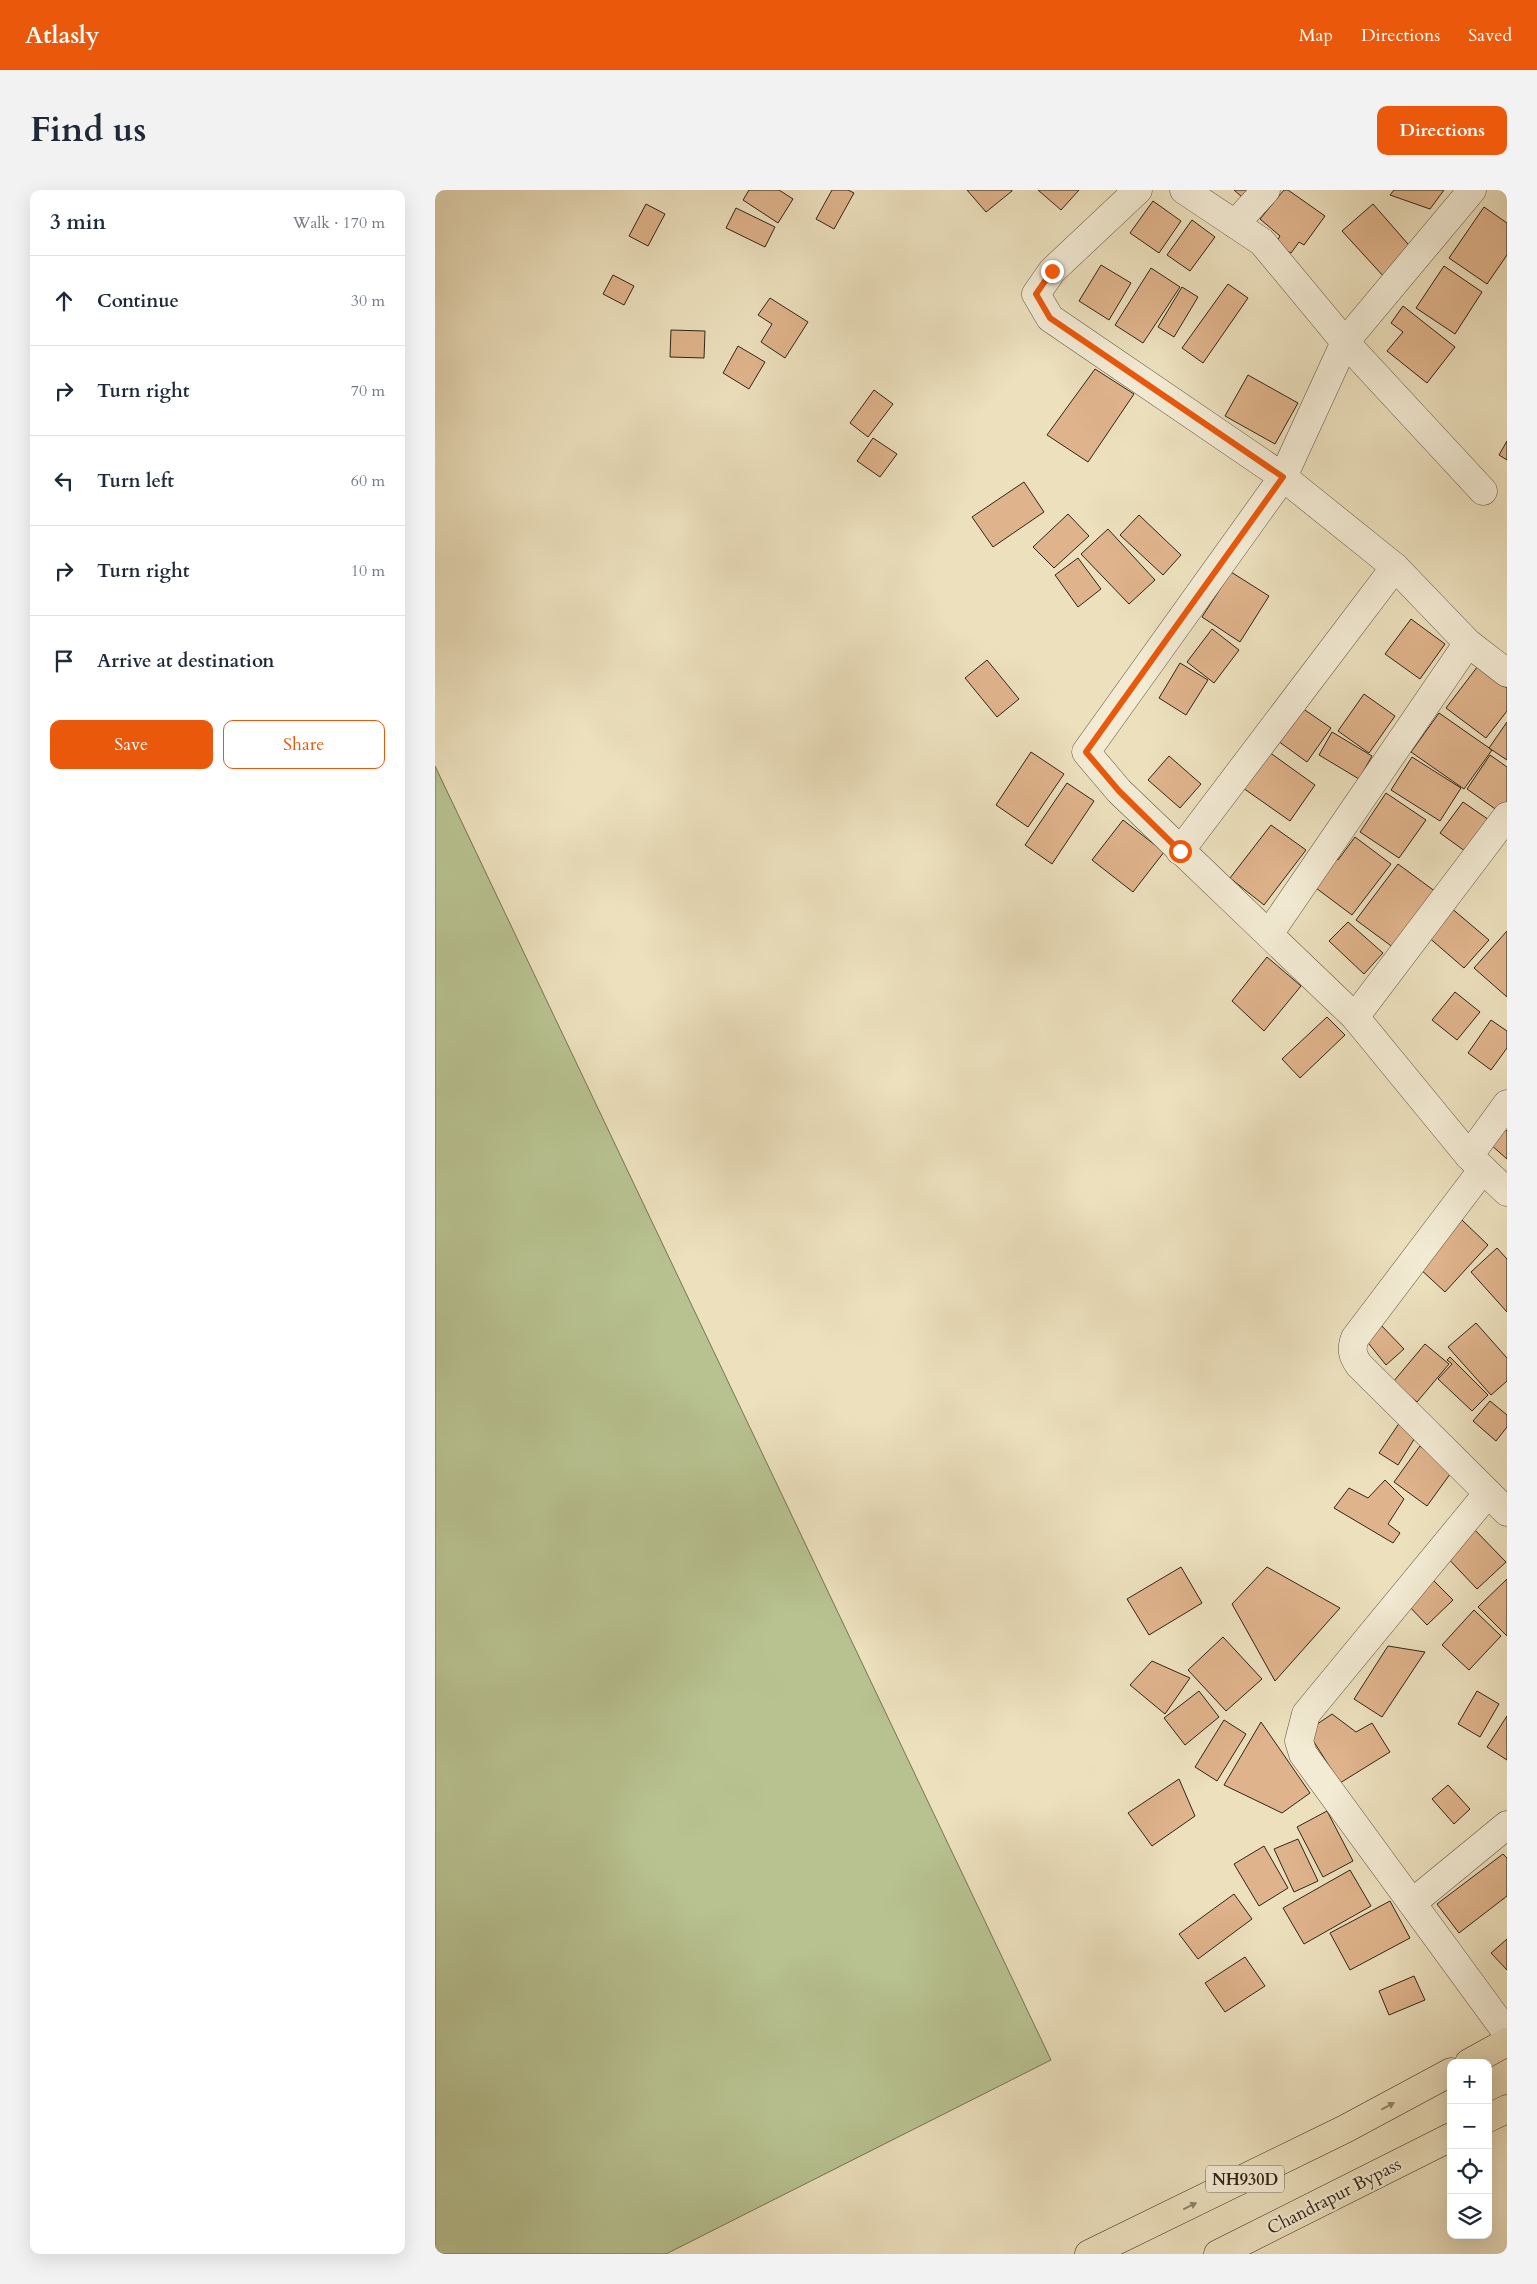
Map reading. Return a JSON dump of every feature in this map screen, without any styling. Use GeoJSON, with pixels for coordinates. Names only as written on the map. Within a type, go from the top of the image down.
{"type":"FeatureCollection","features":[{"type":"Feature","properties":{"kind":"highway"},"geometry":{"type":"LineString","coordinates":[[1476,2059],[1507,2042]]}},
{"type":"Feature","properties":{"kind":"highway","name":"NH930D"},"geometry":{"type":"LineString","coordinates":[[1089,2254],[1146,2228],[1345,2129],[1447,2074]]}},
{"type":"Feature","properties":{"kind":"highway"},"geometry":{"type":"LineString","coordinates":[[1492,2116],[1507,2109]]}},
{"type":"Feature","properties":{"kind":"highway","name":"Chandrapur Bypass"},"geometry":{"type":"LineString","coordinates":[[1218,2254],[1447,2139]]}},
{"type":"Feature","properties":{"kind":"street"},"geometry":{"type":"LineString","coordinates":[[1138,190],[1052,271],[1036,294],[1050,318],[1283,477],[1395,567],[1468,643],[1507,672]]}},
{"type":"Feature","properties":{"kind":"street"},"geometry":{"type":"LineString","coordinates":[[1184,190],[1261,242],[1345,342],[1483,491]]}},
{"type":"Feature","properties":{"kind":"street"},"geometry":{"type":"LineString","coordinates":[[1235,224],[1266,190]]}},
{"type":"Feature","properties":{"kind":"street"},"geometry":{"type":"LineString","coordinates":[[1472,190],[1345,342],[1283,477],[1086,752],[1119,791],[1355,1017],[1476,1163],[1507,1192]]}},
{"type":"Feature","properties":{"kind":"street"},"geometry":{"type":"LineString","coordinates":[[1180,851],[1395,567]]}},
{"type":"Feature","properties":{"kind":"street"},"geometry":{"type":"LineString","coordinates":[[1269,934],[1468,643]]}},
{"type":"Feature","properties":{"kind":"street"},"geometry":{"type":"LineString","coordinates":[[1355,1017],[1507,816]]}},
{"type":"Feature","properties":{"kind":"street"},"geometry":{"type":"LineString","coordinates":[[1507,1104],[1476,1163],[1355,1338],[1352,1348],[1353,1356],[1359,1364],[1507,1512]]}},
{"type":"Feature","properties":{"kind":"street"},"geometry":{"type":"LineString","coordinates":[[1488,1493],[1306,1714],[1299,1741],[1303,1754],[1507,2033]]}},
{"type":"Feature","properties":{"kind":"street"},"geometry":{"type":"LineString","coordinates":[[1411,1903],[1507,1825]]}},
{"type":"Feature","properties":{"kind":"green space"},"geometry":{"type":"Polygon","coordinates":[[[435,766],[1051,2060],[666,2254],[435,2254],[435,766]]]}},
{"type":"Feature","properties":{"kind":"building"},"geometry":{"type":"Polygon","coordinates":[[[749,190],[779,190],[793,199],[778,223],[743,200],[749,190]]]}},
{"type":"Feature","properties":{"kind":"building"},"geometry":{"type":"Polygon","coordinates":[[[832,190],[848,190],[854,193],[834,229],[816,219],[832,190]]]}},
{"type":"Feature","properties":{"kind":"building"},"geometry":{"type":"Polygon","coordinates":[[[967,190],[1012,190],[1012,191],[986,212],[967,190]]]}},
{"type":"Feature","properties":{"kind":"building"},"geometry":{"type":"Polygon","coordinates":[[[1038,190],[1079,190],[1061,210],[1038,190]]]}},
{"type":"Feature","properties":{"kind":"building"},"geometry":{"type":"Polygon","coordinates":[[[1234,190],[1248,190],[1242,197],[1234,190]]]}},
{"type":"Feature","properties":{"kind":"building"},"geometry":{"type":"Polygon","coordinates":[[[1284,190],[1288,190],[1325,216],[1304,245],[1299,242],[1291,253],[1274,246],[1280,236],[1260,219],[1284,190]]]}},
{"type":"Feature","properties":{"kind":"building"},"geometry":{"type":"Polygon","coordinates":[[[1394,190],[1444,190],[1430,209],[1390,195],[1394,190]]]}},
{"type":"Feature","properties":{"kind":"building"},"geometry":{"type":"Polygon","coordinates":[[[1153,201],[1181,221],[1159,253],[1130,233],[1153,201]]]}},
{"type":"Feature","properties":{"kind":"building"},"geometry":{"type":"Polygon","coordinates":[[[646,204],[665,214],[648,246],[629,236],[646,204]]]}},
{"type":"Feature","properties":{"kind":"building"},"geometry":{"type":"Polygon","coordinates":[[[1373,204],[1415,252],[1385,278],[1342,231],[1373,204]]]}},
{"type":"Feature","properties":{"kind":"building"},"geometry":{"type":"Polygon","coordinates":[[[1484,207],[1507,223],[1507,255],[1487,284],[1449,258],[1484,207]]]}},
{"type":"Feature","properties":{"kind":"building"},"geometry":{"type":"Polygon","coordinates":[[[736,208],[775,227],[765,247],[726,228],[736,208]]]}},
{"type":"Feature","properties":{"kind":"building"},"geometry":{"type":"Polygon","coordinates":[[[1192,220],[1215,237],[1190,271],[1167,255],[1192,220]]]}},
{"type":"Feature","properties":{"kind":"building"},"geometry":{"type":"Polygon","coordinates":[[[1101,265],[1131,283],[1109,320],[1079,301],[1101,265]]]}},
{"type":"Feature","properties":{"kind":"building"},"geometry":{"type":"Polygon","coordinates":[[[1444,266],[1482,292],[1455,334],[1416,308],[1444,266]]]}},
{"type":"Feature","properties":{"kind":"building"},"geometry":{"type":"Polygon","coordinates":[[[1151,268],[1180,287],[1143,343],[1115,325],[1151,268]]]}},
{"type":"Feature","properties":{"kind":"building"},"geometry":{"type":"Polygon","coordinates":[[[613,275],[634,286],[624,305],[603,294],[613,275]]]}},
{"type":"Feature","properties":{"kind":"building"},"geometry":{"type":"Polygon","coordinates":[[[1228,284],[1248,298],[1203,363],[1182,348],[1228,284]]]}},
{"type":"Feature","properties":{"kind":"building"},"geometry":{"type":"Polygon","coordinates":[[[1182,287],[1198,297],[1174,337],[1158,327],[1182,287]]]}},
{"type":"Feature","properties":{"kind":"building"},"geometry":{"type":"Polygon","coordinates":[[[770,298],[808,322],[785,358],[761,342],[772,324],[758,315],[770,298]]]}},
{"type":"Feature","properties":{"kind":"building"},"geometry":{"type":"Polygon","coordinates":[[[1403,306],[1455,347],[1427,383],[1387,351],[1403,332],[1391,323],[1403,306]]]}},
{"type":"Feature","properties":{"kind":"building"},"geometry":{"type":"Polygon","coordinates":[[[671,330],[705,331],[704,358],[670,357],[671,330]]]}},
{"type":"Feature","properties":{"kind":"building"},"geometry":{"type":"Polygon","coordinates":[[[738,346],[765,362],[749,389],[723,373],[738,346]]]}},
{"type":"Feature","properties":{"kind":"building"},"geometry":{"type":"Polygon","coordinates":[[[1095,369],[1134,394],[1088,462],[1047,435],[1095,369]]]}},
{"type":"Feature","properties":{"kind":"building"},"geometry":{"type":"Polygon","coordinates":[[[1248,375],[1298,403],[1275,444],[1225,416],[1248,375]]]}},
{"type":"Feature","properties":{"kind":"building"},"geometry":{"type":"Polygon","coordinates":[[[874,390],[893,404],[868,437],[850,423],[874,390]]]}},
{"type":"Feature","properties":{"kind":"building"},"geometry":{"type":"Polygon","coordinates":[[[873,438],[897,454],[880,477],[857,461],[873,438]]]}},
{"type":"Feature","properties":{"kind":"building"},"geometry":{"type":"Polygon","coordinates":[[[1507,441],[1507,460],[1499,455],[1507,441]]]}},
{"type":"Feature","properties":{"kind":"building"},"geometry":{"type":"Polygon","coordinates":[[[1024,482],[1044,512],[993,547],[972,517],[1024,482]]]}},
{"type":"Feature","properties":{"kind":"building"},"geometry":{"type":"Polygon","coordinates":[[[1068,514],[1089,536],[1054,568],[1033,547],[1068,514]]]}},
{"type":"Feature","properties":{"kind":"building"},"geometry":{"type":"Polygon","coordinates":[[[1139,515],[1181,555],[1163,575],[1120,535],[1139,515]]]}},
{"type":"Feature","properties":{"kind":"building"},"geometry":{"type":"Polygon","coordinates":[[[1108,529],[1155,580],[1129,604],[1081,554],[1108,529]]]}},
{"type":"Feature","properties":{"kind":"building"},"geometry":{"type":"Polygon","coordinates":[[[1078,558],[1101,589],[1078,607],[1055,575],[1078,558]]]}},
{"type":"Feature","properties":{"kind":"building"},"geometry":{"type":"Polygon","coordinates":[[[1231,572],[1269,596],[1240,642],[1202,617],[1231,572]]]}},
{"type":"Feature","properties":{"kind":"building"},"geometry":{"type":"Polygon","coordinates":[[[1411,619],[1445,644],[1420,679],[1385,654],[1411,619]]]}},
{"type":"Feature","properties":{"kind":"building"},"geometry":{"type":"Polygon","coordinates":[[[1212,629],[1239,650],[1214,683],[1187,662],[1212,629]]]}},
{"type":"Feature","properties":{"kind":"building"},"geometry":{"type":"Polygon","coordinates":[[[987,660],[1019,699],[997,717],[965,678],[987,660]]]}},
{"type":"Feature","properties":{"kind":"building"},"geometry":{"type":"Polygon","coordinates":[[[1180,663],[1208,680],[1186,715],[1159,698],[1180,663]]]}},
{"type":"Feature","properties":{"kind":"building"},"geometry":{"type":"Polygon","coordinates":[[[1478,666],[1507,688],[1507,711],[1486,738],[1446,708],[1478,666]]]}},
{"type":"Feature","properties":{"kind":"building"},"geometry":{"type":"Polygon","coordinates":[[[1364,694],[1395,716],[1369,753],[1338,731],[1364,694]]]}},
{"type":"Feature","properties":{"kind":"building"},"geometry":{"type":"Polygon","coordinates":[[[1302,708],[1331,728],[1307,762],[1278,741],[1302,708]]]}},
{"type":"Feature","properties":{"kind":"building"},"geometry":{"type":"Polygon","coordinates":[[[1439,713],[1492,750],[1464,789],[1411,752],[1439,713]]]}},
{"type":"Feature","properties":{"kind":"building"},"geometry":{"type":"Polygon","coordinates":[[[1507,722],[1507,760],[1489,748],[1507,722]]]}},
{"type":"Feature","properties":{"kind":"building"},"geometry":{"type":"Polygon","coordinates":[[[1332,732],[1372,756],[1359,779],[1319,755],[1332,732]]]}},
{"type":"Feature","properties":{"kind":"building"},"geometry":{"type":"Polygon","coordinates":[[[1031,752],[1064,774],[1028,827],[996,805],[1031,752]]]}},
{"type":"Feature","properties":{"kind":"building"},"geometry":{"type":"Polygon","coordinates":[[[1269,752],[1315,785],[1290,821],[1243,788],[1269,752]]]}},
{"type":"Feature","properties":{"kind":"building"},"geometry":{"type":"Polygon","coordinates":[[[1490,755],[1507,767],[1507,804],[1501,813],[1467,789],[1490,755]]]}},
{"type":"Feature","properties":{"kind":"building"},"geometry":{"type":"Polygon","coordinates":[[[1169,756],[1201,784],[1180,808],[1148,780],[1169,756]]]}},
{"type":"Feature","properties":{"kind":"building"},"geometry":{"type":"Polygon","coordinates":[[[1412,757],[1461,788],[1440,821],[1391,790],[1412,757]]]}},
{"type":"Feature","properties":{"kind":"building"},"geometry":{"type":"Polygon","coordinates":[[[1067,783],[1094,801],[1052,864],[1025,845],[1067,783]]]}},
{"type":"Feature","properties":{"kind":"building"},"geometry":{"type":"Polygon","coordinates":[[[1386,793],[1426,820],[1399,858],[1360,832],[1386,793]]]}},
{"type":"Feature","properties":{"kind":"building"},"geometry":{"type":"Polygon","coordinates":[[[1463,802],[1492,822],[1469,854],[1440,833],[1463,802]]]}},
{"type":"Feature","properties":{"kind":"building"},"geometry":{"type":"Polygon","coordinates":[[[1123,820],[1164,852],[1133,892],[1092,860],[1123,820]]]}},
{"type":"Feature","properties":{"kind":"building"},"geometry":{"type":"Polygon","coordinates":[[[1271,825],[1306,850],[1264,905],[1230,878],[1271,825]]]}},
{"type":"Feature","properties":{"kind":"building"},"geometry":{"type":"Polygon","coordinates":[[[1355,837],[1391,864],[1352,915],[1312,885],[1333,856],[1338,860],[1355,837]]]}},
{"type":"Feature","properties":{"kind":"building"},"geometry":{"type":"Polygon","coordinates":[[[1398,864],[1436,892],[1394,948],[1356,920],[1398,864]]]}},
{"type":"Feature","properties":{"kind":"building"},"geometry":{"type":"Polygon","coordinates":[[[1450,907],[1489,940],[1464,968],[1426,935],[1450,907]]]}},
{"type":"Feature","properties":{"kind":"building"},"geometry":{"type":"Polygon","coordinates":[[[1348,922],[1383,953],[1364,974],[1329,941],[1348,922]]]}},
{"type":"Feature","properties":{"kind":"building"},"geometry":{"type":"Polygon","coordinates":[[[1507,931],[1507,997],[1474,968],[1507,931]]]}},
{"type":"Feature","properties":{"kind":"building"},"geometry":{"type":"Polygon","coordinates":[[[1267,957],[1301,986],[1264,1031],[1232,1001],[1267,957]]]}},
{"type":"Feature","properties":{"kind":"building"},"geometry":{"type":"Polygon","coordinates":[[[1455,992],[1480,1012],[1457,1040],[1432,1020],[1455,992]]]}},
{"type":"Feature","properties":{"kind":"building"},"geometry":{"type":"Polygon","coordinates":[[[1327,1017],[1345,1035],[1300,1078],[1282,1059],[1327,1017]]]}},
{"type":"Feature","properties":{"kind":"building"},"geometry":{"type":"Polygon","coordinates":[[[1491,1020],[1507,1031],[1507,1048],[1491,1070],[1468,1053],[1491,1020]]]}},
{"type":"Feature","properties":{"kind":"building"},"geometry":{"type":"Polygon","coordinates":[[[1504,1128],[1507,1131],[1507,1159],[1490,1144],[1504,1128]]]}},
{"type":"Feature","properties":{"kind":"building"},"geometry":{"type":"Polygon","coordinates":[[[1462,1220],[1488,1245],[1445,1292],[1418,1267],[1462,1220]]]}},
{"type":"Feature","properties":{"kind":"building"},"geometry":{"type":"Polygon","coordinates":[[[1497,1248],[1507,1259],[1507,1312],[1471,1272],[1497,1248]]]}},
{"type":"Feature","properties":{"kind":"building"},"geometry":{"type":"Polygon","coordinates":[[[1378,1322],[1404,1349],[1386,1365],[1365,1339],[1378,1322]]]}},
{"type":"Feature","properties":{"kind":"building"},"geometry":{"type":"Polygon","coordinates":[[[1476,1323],[1507,1358],[1507,1381],[1491,1395],[1448,1347],[1476,1323]]]}},
{"type":"Feature","properties":{"kind":"building"},"geometry":{"type":"Polygon","coordinates":[[[1425,1344],[1449,1364],[1417,1402],[1393,1382],[1425,1344]]]}},
{"type":"Feature","properties":{"kind":"building"},"geometry":{"type":"Polygon","coordinates":[[[1450,1357],[1488,1395],[1472,1411],[1438,1379],[1452,1364],[1447,1360],[1450,1357]]]}},
{"type":"Feature","properties":{"kind":"building"},"geometry":{"type":"Polygon","coordinates":[[[1490,1401],[1507,1415],[1507,1427],[1496,1441],[1473,1421],[1490,1401]]]}},
{"type":"Feature","properties":{"kind":"building"},"geometry":{"type":"Polygon","coordinates":[[[1400,1422],[1418,1433],[1398,1465],[1379,1453],[1400,1422]]]}},
{"type":"Feature","properties":{"kind":"building"},"geometry":{"type":"Polygon","coordinates":[[[1420,1446],[1453,1470],[1427,1506],[1394,1482],[1420,1446]]]}},
{"type":"Feature","properties":{"kind":"building"},"geometry":{"type":"Polygon","coordinates":[[[1385,1480],[1404,1499],[1388,1524],[1400,1533],[1393,1543],[1334,1508],[1349,1488],[1368,1498],[1385,1480]]]}},
{"type":"Feature","properties":{"kind":"building"},"geometry":{"type":"Polygon","coordinates":[[[1471,1526],[1506,1562],[1477,1589],[1443,1553],[1471,1526]]]}},
{"type":"Feature","properties":{"kind":"building"},"geometry":{"type":"Polygon","coordinates":[[[1181,1567],[1202,1603],[1149,1635],[1127,1599],[1181,1567]]]}},
{"type":"Feature","properties":{"kind":"building"},"geometry":{"type":"Polygon","coordinates":[[[1267,1567],[1340,1608],[1275,1681],[1232,1604],[1267,1567]]]}},
{"type":"Feature","properties":{"kind":"building"},"geometry":{"type":"Polygon","coordinates":[[[1432,1579],[1453,1600],[1427,1625],[1406,1603],[1432,1579]]]}},
{"type":"Feature","properties":{"kind":"building"},"geometry":{"type":"Polygon","coordinates":[[[1507,1579],[1507,1636],[1478,1607],[1507,1579]]]}},
{"type":"Feature","properties":{"kind":"building"},"geometry":{"type":"Polygon","coordinates":[[[1474,1610],[1501,1636],[1469,1670],[1442,1645],[1474,1610]]]}},
{"type":"Feature","properties":{"kind":"building"},"geometry":{"type":"Polygon","coordinates":[[[1223,1637],[1262,1679],[1226,1711],[1188,1670],[1223,1637]]]}},
{"type":"Feature","properties":{"kind":"building"},"geometry":{"type":"Polygon","coordinates":[[[1388,1646],[1425,1652],[1382,1717],[1354,1699],[1388,1646]]]}},
{"type":"Feature","properties":{"kind":"building"},"geometry":{"type":"Polygon","coordinates":[[[1152,1661],[1190,1678],[1165,1714],[1130,1685],[1152,1661]]]}},
{"type":"Feature","properties":{"kind":"building"},"geometry":{"type":"Polygon","coordinates":[[[1199,1691],[1219,1717],[1185,1745],[1164,1718],[1199,1691]]]}},
{"type":"Feature","properties":{"kind":"building"},"geometry":{"type":"Polygon","coordinates":[[[1477,1691],[1499,1704],[1480,1737],[1458,1724],[1477,1691]]]}},
{"type":"Feature","properties":{"kind":"building"},"geometry":{"type":"Polygon","coordinates":[[[1332,1714],[1356,1732],[1372,1723],[1390,1752],[1340,1783],[1307,1731],[1332,1714]]]}},
{"type":"Feature","properties":{"kind":"building"},"geometry":{"type":"Polygon","coordinates":[[[1507,1716],[1507,1760],[1487,1747],[1507,1716]]]}},
{"type":"Feature","properties":{"kind":"building"},"geometry":{"type":"Polygon","coordinates":[[[1224,1720],[1246,1734],[1217,1781],[1195,1767],[1224,1720]]]}},
{"type":"Feature","properties":{"kind":"building"},"geometry":{"type":"Polygon","coordinates":[[[1261,1722],[1310,1793],[1282,1813],[1224,1785],[1261,1722]]]}},
{"type":"Feature","properties":{"kind":"building"},"geometry":{"type":"Polygon","coordinates":[[[1179,1779],[1195,1816],[1152,1846],[1128,1813],[1179,1779]]]}},
{"type":"Feature","properties":{"kind":"building"},"geometry":{"type":"Polygon","coordinates":[[[1448,1785],[1470,1809],[1454,1824],[1432,1799],[1448,1785]]]}},
{"type":"Feature","properties":{"kind":"building"},"geometry":{"type":"Polygon","coordinates":[[[1327,1811],[1353,1861],[1323,1877],[1297,1827],[1327,1811]]]}},
{"type":"Feature","properties":{"kind":"building"},"geometry":{"type":"Polygon","coordinates":[[[1298,1839],[1318,1881],[1294,1892],[1274,1849],[1298,1839]]]}},
{"type":"Feature","properties":{"kind":"building"},"geometry":{"type":"Polygon","coordinates":[[[1264,1846],[1288,1888],[1259,1906],[1234,1864],[1264,1846]]]}},
{"type":"Feature","properties":{"kind":"building"},"geometry":{"type":"Polygon","coordinates":[[[1503,1854],[1507,1858],[1507,1896],[1459,1933],[1437,1904],[1503,1854]]]}},
{"type":"Feature","properties":{"kind":"building"},"geometry":{"type":"Polygon","coordinates":[[[1350,1870],[1371,1906],[1304,1944],[1283,1908],[1350,1870]]]}},
{"type":"Feature","properties":{"kind":"building"},"geometry":{"type":"Polygon","coordinates":[[[1234,1894],[1252,1919],[1198,1959],[1179,1934],[1234,1894]]]}},
{"type":"Feature","properties":{"kind":"building"},"geometry":{"type":"Polygon","coordinates":[[[1390,1901],[1410,1938],[1350,1970],[1330,1933],[1390,1901]]]}},
{"type":"Feature","properties":{"kind":"building"},"geometry":{"type":"Polygon","coordinates":[[[1507,1939],[1507,1970],[1491,1953],[1507,1939]]]}},
{"type":"Feature","properties":{"kind":"building"},"geometry":{"type":"Polygon","coordinates":[[[1245,1957],[1265,1986],[1225,2012],[1205,1983],[1245,1957]]]}},
{"type":"Feature","properties":{"kind":"building"},"geometry":{"type":"Polygon","coordinates":[[[1414,1976],[1425,2000],[1389,2015],[1379,1991],[1414,1976]]]}},
{"type":"Feature","properties":{"kind":"route"},"geometry":{"type":"LineString","coordinates":[[1052,271],[1036,294],[1050,318],[1283,477],[1086,752],[1119,791],[1180,851]]}}]}
